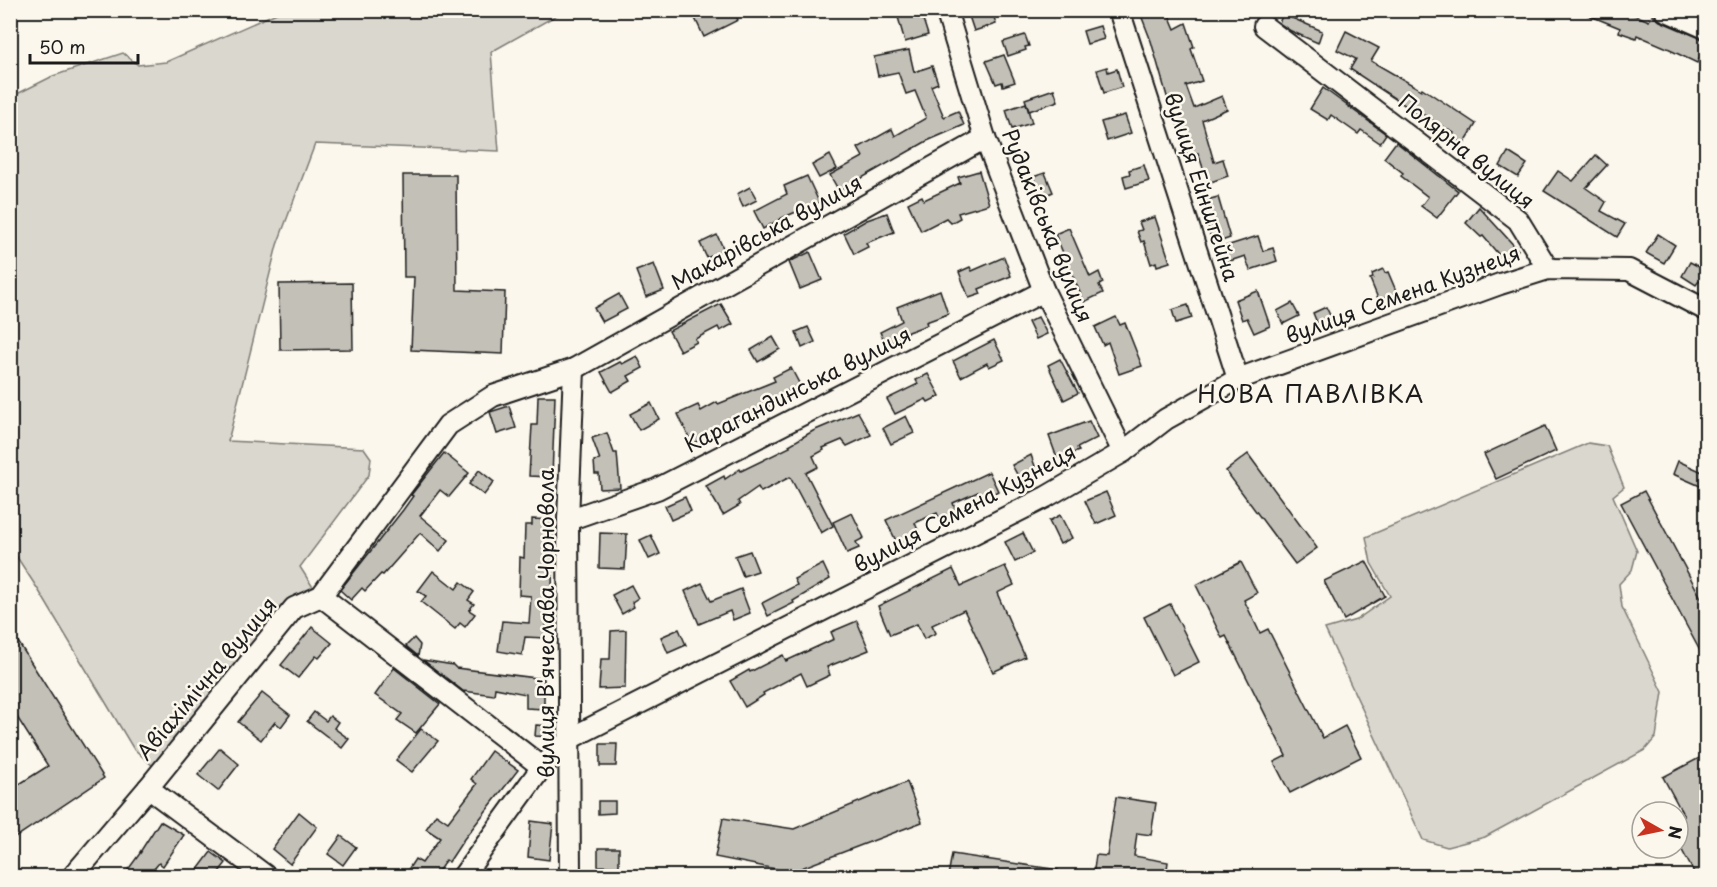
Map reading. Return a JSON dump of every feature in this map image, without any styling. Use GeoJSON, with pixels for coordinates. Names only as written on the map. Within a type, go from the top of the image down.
{"type":"FeatureCollection","features":[{"type":"Feature","properties":{"kind":"street","name":"Рудаківська вулиця"},"geometry":{"type":"LineString","coordinates":[[946,10],[985,138],[1044,291],[1123,452]]}},
{"type":"Feature","properties":{"kind":"street","name":"вулиця Ейнштейна"},"geometry":{"type":"LineString","coordinates":[[1119,10],[1238,379]]}},
{"type":"Feature","properties":{"kind":"street"},"geometry":{"type":"LineString","coordinates":[[1665,10],[1707,28]]}},
{"type":"Feature","properties":{"kind":"street","name":"Полярна вулиця"},"geometry":{"type":"LineString","coordinates":[[1264,26],[1518,220],[1548,269]]}},
{"type":"Feature","properties":{"kind":"street","name":"Макарівська вулиця"},"geometry":{"type":"LineString","coordinates":[[574,369],[985,138]]}},
{"type":"Feature","properties":{"kind":"street","name":"вулиця Семена Кузнеця"},"geometry":{"type":"LineString","coordinates":[[463,876],[542,767],[571,738],[1046,497],[1123,452],[1166,419],[1238,379],[1500,284],[1548,269]]}},
{"type":"Feature","properties":{"kind":"street"},"geometry":{"type":"LineString","coordinates":[[1548,269],[1629,270],[1707,310]]}},
{"type":"Feature","properties":{"kind":"street","name":"Карагандинська вулиця"},"geometry":{"type":"LineString","coordinates":[[568,520],[657,489],[1044,291]]}},
{"type":"Feature","properties":{"kind":"street","name":"вулиця В'ячеслава Чорновола"},"geometry":{"type":"LineString","coordinates":[[570,876],[568,520],[574,369]]}},
{"type":"Feature","properties":{"kind":"street","name":"Авіахімічна вулиця"},"geometry":{"type":"LineString","coordinates":[[73,876],[148,788],[294,608],[325,591],[448,425],[493,396],[574,369]]}},
{"type":"Feature","properties":{"kind":"street"},"geometry":{"type":"LineString","coordinates":[[325,591],[542,767]]}},
{"type":"Feature","properties":{"kind":"street"},"geometry":{"type":"LineString","coordinates":[[148,788],[266,876]]}},
{"type":"Feature","properties":{"kind":"shaded area"},"geometry":{"type":"Polygon","coordinates":[[[281,11],[561,11],[491,52],[499,151],[315,144],[277,245],[228,441],[364,448],[371,458],[369,475],[300,567],[316,592],[155,768],[133,748],[11,548],[11,97],[53,76],[123,53],[138,65],[166,62],[281,11]]]}},
{"type":"Feature","properties":{"kind":"shaded area"},"geometry":{"type":"Polygon","coordinates":[[[1588,443],[1607,446],[1624,487],[1613,496],[1637,551],[1632,570],[1619,584],[1622,607],[1663,692],[1656,737],[1645,750],[1485,837],[1447,847],[1423,840],[1325,629],[1356,620],[1390,596],[1371,563],[1366,537],[1588,443]]]}},
{"type":"Feature","properties":{"kind":"building"},"geometry":{"type":"Polygon","coordinates":[[[691,10],[734,10],[738,20],[704,37],[691,10]]]}},
{"type":"Feature","properties":{"kind":"building"},"geometry":{"type":"Polygon","coordinates":[[[896,10],[920,10],[928,35],[905,42],[896,10]]]}},
{"type":"Feature","properties":{"kind":"building"},"geometry":{"type":"Polygon","coordinates":[[[967,10],[992,10],[996,24],[974,31],[967,10]]]}},
{"type":"Feature","properties":{"kind":"building"},"geometry":{"type":"Polygon","coordinates":[[[1139,10],[1167,10],[1175,29],[1186,23],[1194,47],[1191,49],[1202,81],[1186,86],[1194,108],[1222,96],[1227,109],[1202,120],[1214,162],[1223,159],[1228,176],[1208,183],[1198,153],[1187,156],[1139,10]]]}},
{"type":"Feature","properties":{"kind":"building"},"geometry":{"type":"Polygon","coordinates":[[[1576,10],[1623,10],[1649,21],[1652,15],[1660,21],[1707,41],[1697,63],[1637,35],[1636,38],[1619,32],[1620,28],[1576,10]]]}},
{"type":"Feature","properties":{"kind":"building"},"geometry":{"type":"Polygon","coordinates":[[[1283,14],[1322,31],[1318,43],[1279,23],[1283,14]]]}},
{"type":"Feature","properties":{"kind":"building"},"geometry":{"type":"Polygon","coordinates":[[[1100,26],[1104,39],[1087,44],[1083,31],[1100,26]]]}},
{"type":"Feature","properties":{"kind":"building"},"geometry":{"type":"Polygon","coordinates":[[[1346,31],[1379,48],[1371,61],[1421,90],[1422,88],[1476,124],[1464,144],[1452,137],[1454,133],[1422,114],[1421,116],[1350,69],[1356,59],[1337,50],[1346,31]]]}},
{"type":"Feature","properties":{"kind":"building"},"geometry":{"type":"Polygon","coordinates":[[[1025,35],[1029,46],[1025,47],[1026,50],[1008,56],[1003,42],[1025,35]]]}},
{"type":"Feature","properties":{"kind":"building"},"geometry":{"type":"Polygon","coordinates":[[[909,50],[914,72],[932,66],[938,83],[931,86],[944,117],[958,111],[964,125],[927,141],[839,191],[830,175],[863,157],[858,148],[892,129],[895,136],[926,118],[915,91],[906,94],[898,72],[878,76],[874,57],[909,50]]]}},
{"type":"Feature","properties":{"kind":"building"},"geometry":{"type":"Polygon","coordinates":[[[1004,55],[1015,82],[1003,86],[1002,82],[996,84],[986,61],[1004,55]]]}},
{"type":"Feature","properties":{"kind":"building"},"geometry":{"type":"Polygon","coordinates":[[[1107,67],[1108,72],[1117,69],[1122,87],[1104,93],[1097,70],[1107,67]]]}},
{"type":"Feature","properties":{"kind":"building"},"geometry":{"type":"Polygon","coordinates":[[[1323,88],[1386,134],[1380,143],[1361,130],[1358,134],[1331,115],[1328,120],[1310,109],[1323,88]]]}},
{"type":"Feature","properties":{"kind":"building"},"geometry":{"type":"Polygon","coordinates":[[[1054,89],[1058,101],[1029,111],[1025,99],[1054,89]]]}},
{"type":"Feature","properties":{"kind":"building"},"geometry":{"type":"Polygon","coordinates":[[[1026,103],[1032,123],[1012,129],[1006,110],[1026,103]]]}},
{"type":"Feature","properties":{"kind":"building"},"geometry":{"type":"Polygon","coordinates":[[[1125,115],[1131,133],[1107,141],[1101,122],[1125,115]]]}},
{"type":"Feature","properties":{"kind":"building"},"geometry":{"type":"Polygon","coordinates":[[[1396,142],[1458,191],[1437,218],[1421,206],[1428,197],[1401,176],[1403,173],[1384,158],[1396,142]]]}},
{"type":"Feature","properties":{"kind":"building"},"geometry":{"type":"Polygon","coordinates":[[[1508,152],[1527,164],[1518,177],[1500,166],[1508,152]]]}},
{"type":"Feature","properties":{"kind":"building"},"geometry":{"type":"Polygon","coordinates":[[[830,155],[837,169],[819,178],[812,165],[830,155]]]}},
{"type":"Feature","properties":{"kind":"building"},"geometry":{"type":"Polygon","coordinates":[[[1596,155],[1607,165],[1586,188],[1606,202],[1601,211],[1625,224],[1617,237],[1544,191],[1558,171],[1573,181],[1596,155]]]}},
{"type":"Feature","properties":{"kind":"building"},"geometry":{"type":"Polygon","coordinates":[[[1144,165],[1149,181],[1126,188],[1123,176],[1130,174],[1129,170],[1144,165]]]}},
{"type":"Feature","properties":{"kind":"building"},"geometry":{"type":"Polygon","coordinates":[[[979,171],[989,204],[958,213],[960,218],[951,223],[946,218],[921,231],[908,203],[922,196],[924,200],[960,183],[958,177],[979,171]]]}},
{"type":"Feature","properties":{"kind":"building"},"geometry":{"type":"Polygon","coordinates":[[[1045,173],[1053,192],[1041,197],[1033,177],[1045,173]]]}},
{"type":"Feature","properties":{"kind":"building"},"geometry":{"type":"Polygon","coordinates":[[[403,175],[456,175],[457,290],[505,292],[503,354],[411,350],[414,277],[404,277],[403,175]]]}},
{"type":"Feature","properties":{"kind":"building"},"geometry":{"type":"Polygon","coordinates":[[[807,176],[819,202],[763,229],[754,211],[787,194],[784,186],[807,176]]]}},
{"type":"Feature","properties":{"kind":"building"},"geometry":{"type":"Polygon","coordinates":[[[750,187],[757,200],[743,207],[737,194],[750,187]]]}},
{"type":"Feature","properties":{"kind":"building"},"geometry":{"type":"Polygon","coordinates":[[[1218,197],[1230,238],[1213,244],[1203,201],[1218,197]]]}},
{"type":"Feature","properties":{"kind":"building"},"geometry":{"type":"Polygon","coordinates":[[[1479,207],[1518,250],[1504,261],[1483,236],[1481,237],[1466,223],[1479,207]]]}},
{"type":"Feature","properties":{"kind":"building"},"geometry":{"type":"Polygon","coordinates":[[[887,213],[894,232],[866,243],[868,247],[854,254],[844,233],[867,220],[887,213]]]}},
{"type":"Feature","properties":{"kind":"building"},"geometry":{"type":"Polygon","coordinates":[[[1155,217],[1170,262],[1157,266],[1156,262],[1151,264],[1144,241],[1141,242],[1137,231],[1142,230],[1139,222],[1155,217]]]}},
{"type":"Feature","properties":{"kind":"building"},"geometry":{"type":"Polygon","coordinates":[[[1069,228],[1090,277],[1099,272],[1103,283],[1099,285],[1103,293],[1084,302],[1055,234],[1069,228]]]}},
{"type":"Feature","properties":{"kind":"building"},"geometry":{"type":"Polygon","coordinates":[[[1658,234],[1675,245],[1664,263],[1646,253],[1658,234]]]}},
{"type":"Feature","properties":{"kind":"building"},"geometry":{"type":"Polygon","coordinates":[[[717,235],[724,250],[707,258],[700,243],[717,235]]]}},
{"type":"Feature","properties":{"kind":"building"},"geometry":{"type":"Polygon","coordinates":[[[1258,236],[1263,251],[1273,248],[1277,261],[1250,270],[1245,256],[1227,262],[1223,247],[1258,236]]]}},
{"type":"Feature","properties":{"kind":"building"},"geometry":{"type":"Polygon","coordinates":[[[810,252],[822,280],[800,289],[789,262],[810,252]]]}},
{"type":"Feature","properties":{"kind":"building"},"geometry":{"type":"Polygon","coordinates":[[[1004,257],[1011,276],[979,289],[981,294],[969,298],[959,272],[970,267],[972,271],[1004,257]]]}},
{"type":"Feature","properties":{"kind":"building"},"geometry":{"type":"Polygon","coordinates":[[[1690,262],[1707,271],[1707,286],[1699,281],[1696,285],[1682,276],[1690,262]]]}},
{"type":"Feature","properties":{"kind":"building"},"geometry":{"type":"Polygon","coordinates":[[[654,264],[664,290],[646,297],[636,271],[654,264]]]}},
{"type":"Feature","properties":{"kind":"building"},"geometry":{"type":"Polygon","coordinates":[[[1383,269],[1385,273],[1388,272],[1397,293],[1379,301],[1370,279],[1373,278],[1372,274],[1383,269]]]}},
{"type":"Feature","properties":{"kind":"building"},"geometry":{"type":"Polygon","coordinates":[[[352,283],[353,349],[280,350],[279,284],[352,283]]]}},
{"type":"Feature","properties":{"kind":"building"},"geometry":{"type":"Polygon","coordinates":[[[940,290],[948,314],[897,336],[899,339],[886,345],[880,332],[902,321],[897,307],[940,290]]]}},
{"type":"Feature","properties":{"kind":"building"},"geometry":{"type":"Polygon","coordinates":[[[1258,291],[1270,326],[1254,333],[1247,318],[1242,320],[1235,300],[1258,291]]]}},
{"type":"Feature","properties":{"kind":"building"},"geometry":{"type":"Polygon","coordinates":[[[619,294],[627,309],[602,322],[594,308],[619,294]]]}},
{"type":"Feature","properties":{"kind":"building"},"geometry":{"type":"Polygon","coordinates":[[[1292,303],[1299,316],[1283,324],[1277,311],[1292,303]]]}},
{"type":"Feature","properties":{"kind":"building"},"geometry":{"type":"Polygon","coordinates":[[[721,304],[733,324],[720,331],[718,327],[695,339],[697,342],[680,351],[669,331],[721,304]]]}},
{"type":"Feature","properties":{"kind":"building"},"geometry":{"type":"Polygon","coordinates":[[[1188,305],[1192,318],[1176,323],[1172,310],[1188,305]]]}},
{"type":"Feature","properties":{"kind":"building"},"geometry":{"type":"Polygon","coordinates":[[[1326,307],[1332,319],[1318,325],[1313,313],[1326,307]]]}},
{"type":"Feature","properties":{"kind":"building"},"geometry":{"type":"Polygon","coordinates":[[[1038,317],[1047,334],[1036,339],[1028,322],[1038,317]]]}},
{"type":"Feature","properties":{"kind":"building"},"geometry":{"type":"Polygon","coordinates":[[[1116,317],[1120,325],[1125,323],[1142,366],[1119,374],[1108,342],[1103,345],[1095,327],[1116,317]]]}},
{"type":"Feature","properties":{"kind":"building"},"geometry":{"type":"Polygon","coordinates":[[[808,327],[815,342],[802,348],[796,332],[808,327]]]}},
{"type":"Feature","properties":{"kind":"building"},"geometry":{"type":"Polygon","coordinates":[[[773,337],[780,349],[758,362],[751,350],[773,337]]]}},
{"type":"Feature","properties":{"kind":"building"},"geometry":{"type":"Polygon","coordinates":[[[994,340],[1004,360],[989,367],[987,363],[961,377],[953,361],[994,340]]]}},
{"type":"Feature","properties":{"kind":"building"},"geometry":{"type":"Polygon","coordinates":[[[637,356],[643,368],[628,376],[631,381],[612,392],[601,372],[637,356]]]}},
{"type":"Feature","properties":{"kind":"building"},"geometry":{"type":"Polygon","coordinates":[[[1060,359],[1078,393],[1064,400],[1048,365],[1060,359]]]}},
{"type":"Feature","properties":{"kind":"building"},"geometry":{"type":"Polygon","coordinates":[[[791,368],[800,385],[777,396],[779,402],[733,421],[734,424],[692,444],[678,414],[698,405],[701,411],[717,402],[718,404],[775,381],[773,377],[791,368]]]}},
{"type":"Feature","properties":{"kind":"building"},"geometry":{"type":"Polygon","coordinates":[[[928,374],[940,396],[928,402],[926,399],[895,414],[887,399],[918,384],[916,380],[928,374]]]}},
{"type":"Feature","properties":{"kind":"building"},"geometry":{"type":"Polygon","coordinates":[[[538,396],[555,396],[552,477],[529,476],[532,425],[537,425],[538,396]]]}},
{"type":"Feature","properties":{"kind":"building"},"geometry":{"type":"Polygon","coordinates":[[[651,403],[659,419],[639,430],[630,414],[651,403]]]}},
{"type":"Feature","properties":{"kind":"building"},"geometry":{"type":"Polygon","coordinates":[[[509,406],[516,428],[497,434],[490,412],[509,406]]]}},
{"type":"Feature","properties":{"kind":"building"},"geometry":{"type":"Polygon","coordinates":[[[858,412],[871,435],[847,446],[842,440],[823,448],[824,450],[813,456],[818,467],[806,473],[833,526],[821,533],[790,477],[761,492],[758,487],[738,501],[740,505],[723,515],[706,486],[790,447],[789,445],[813,431],[858,412]]]}},
{"type":"Feature","properties":{"kind":"building"},"geometry":{"type":"Polygon","coordinates":[[[906,416],[914,433],[891,444],[883,428],[906,416]]]}},
{"type":"Feature","properties":{"kind":"building"},"geometry":{"type":"Polygon","coordinates":[[[1089,421],[1097,438],[1077,448],[1079,451],[1057,458],[1049,436],[1089,421]]]}},
{"type":"Feature","properties":{"kind":"building"},"geometry":{"type":"Polygon","coordinates":[[[1545,426],[1556,451],[1496,479],[1484,454],[1545,426]]]}},
{"type":"Feature","properties":{"kind":"building"},"geometry":{"type":"Polygon","coordinates":[[[607,433],[614,453],[617,453],[620,488],[600,489],[599,474],[595,474],[594,461],[600,460],[592,438],[607,433]]]}},
{"type":"Feature","properties":{"kind":"building"},"geometry":{"type":"Polygon","coordinates":[[[444,453],[469,473],[449,497],[440,490],[420,516],[449,540],[440,551],[420,533],[383,575],[381,574],[365,591],[362,588],[351,600],[340,590],[403,510],[413,496],[411,495],[444,453]]]}},
{"type":"Feature","properties":{"kind":"building"},"geometry":{"type":"Polygon","coordinates":[[[1248,454],[1317,548],[1295,564],[1226,471],[1248,454]]]}},
{"type":"Feature","properties":{"kind":"building"},"geometry":{"type":"Polygon","coordinates":[[[1031,455],[1036,469],[1019,478],[1012,465],[1031,455]]]}},
{"type":"Feature","properties":{"kind":"building"},"geometry":{"type":"Polygon","coordinates":[[[1678,461],[1707,474],[1707,489],[1673,474],[1678,461]]]}},
{"type":"Feature","properties":{"kind":"building"},"geometry":{"type":"Polygon","coordinates":[[[479,470],[494,482],[484,495],[469,484],[479,470]]]}},
{"type":"Feature","properties":{"kind":"building"},"geometry":{"type":"Polygon","coordinates":[[[989,472],[998,491],[982,500],[978,492],[953,503],[957,515],[941,522],[937,513],[915,523],[920,535],[898,545],[886,520],[989,472]]]}},
{"type":"Feature","properties":{"kind":"building"},"geometry":{"type":"Polygon","coordinates":[[[1644,491],[1707,609],[1707,664],[1621,503],[1644,491]]]}},
{"type":"Feature","properties":{"kind":"building"},"geometry":{"type":"Polygon","coordinates":[[[1106,492],[1116,515],[1096,524],[1085,501],[1106,492]]]}},
{"type":"Feature","properties":{"kind":"building"},"geometry":{"type":"Polygon","coordinates":[[[685,497],[691,511],[671,520],[665,506],[685,497]]]}},
{"type":"Feature","properties":{"kind":"building"},"geometry":{"type":"Polygon","coordinates":[[[852,513],[864,538],[856,542],[859,548],[847,553],[833,522],[852,513]]]}},
{"type":"Feature","properties":{"kind":"building"},"geometry":{"type":"Polygon","coordinates":[[[1060,515],[1072,538],[1060,544],[1049,521],[1060,515]]]}},
{"type":"Feature","properties":{"kind":"building"},"geometry":{"type":"Polygon","coordinates":[[[532,519],[553,520],[552,597],[549,597],[545,638],[525,637],[522,655],[498,651],[502,621],[529,623],[531,596],[519,595],[520,557],[524,558],[525,525],[532,525],[532,519]]]}},
{"type":"Feature","properties":{"kind":"building"},"geometry":{"type":"Polygon","coordinates":[[[600,533],[627,534],[625,569],[599,568],[600,533]]]}},
{"type":"Feature","properties":{"kind":"building"},"geometry":{"type":"Polygon","coordinates":[[[1023,533],[1033,553],[1015,562],[1005,542],[1023,533]]]}},
{"type":"Feature","properties":{"kind":"building"},"geometry":{"type":"Polygon","coordinates":[[[651,535],[660,554],[649,559],[640,540],[651,535]]]}},
{"type":"Feature","properties":{"kind":"building"},"geometry":{"type":"Polygon","coordinates":[[[750,551],[758,571],[743,576],[735,556],[750,551]]]}},
{"type":"Feature","properties":{"kind":"building"},"geometry":{"type":"Polygon","coordinates":[[[1366,561],[1385,596],[1344,620],[1324,581],[1366,561]]]}},
{"type":"Feature","properties":{"kind":"building"},"geometry":{"type":"Polygon","coordinates":[[[1241,562],[1257,593],[1244,600],[1260,633],[1268,629],[1323,738],[1345,726],[1361,757],[1290,793],[1274,762],[1286,756],[1226,636],[1222,638],[1196,585],[1241,562]]]}},
{"type":"Feature","properties":{"kind":"building"},"geometry":{"type":"Polygon","coordinates":[[[823,564],[830,579],[793,601],[794,603],[768,616],[762,603],[797,585],[794,579],[823,564]]]}},
{"type":"Feature","properties":{"kind":"building"},"geometry":{"type":"Polygon","coordinates":[[[1005,566],[1014,585],[997,593],[1025,657],[993,672],[964,610],[932,625],[936,633],[924,639],[917,624],[890,635],[878,606],[953,569],[961,586],[1005,566]]]}},
{"type":"Feature","properties":{"kind":"building"},"geometry":{"type":"Polygon","coordinates":[[[433,571],[456,589],[461,582],[474,592],[468,600],[474,604],[469,610],[475,614],[465,627],[460,623],[455,629],[421,602],[426,596],[418,591],[433,571]]]}},
{"type":"Feature","properties":{"kind":"building"},"geometry":{"type":"Polygon","coordinates":[[[702,583],[711,601],[741,589],[750,613],[733,620],[730,611],[699,624],[685,591],[702,583]]]}},
{"type":"Feature","properties":{"kind":"building"},"geometry":{"type":"Polygon","coordinates":[[[631,585],[638,598],[632,602],[634,607],[622,614],[612,595],[631,585]]]}},
{"type":"Feature","properties":{"kind":"building"},"geometry":{"type":"Polygon","coordinates":[[[1170,604],[1199,662],[1173,675],[1144,617],[1170,604]]]}},
{"type":"Feature","properties":{"kind":"building"},"geometry":{"type":"Polygon","coordinates":[[[857,621],[869,650],[827,667],[830,675],[807,686],[801,673],[763,693],[764,695],[745,707],[730,681],[783,655],[786,661],[834,639],[831,632],[857,621]]]}},
{"type":"Feature","properties":{"kind":"building"},"geometry":{"type":"Polygon","coordinates":[[[312,627],[332,643],[319,658],[316,656],[298,678],[281,665],[312,627]]]}},
{"type":"Feature","properties":{"kind":"building"},"geometry":{"type":"Polygon","coordinates":[[[10,629],[104,778],[10,841],[10,790],[48,766],[10,706],[10,629]]]}},
{"type":"Feature","properties":{"kind":"building"},"geometry":{"type":"Polygon","coordinates":[[[679,629],[686,645],[668,653],[661,637],[679,629]]]}},
{"type":"Feature","properties":{"kind":"building"},"geometry":{"type":"Polygon","coordinates":[[[626,630],[625,688],[599,689],[601,659],[610,659],[611,631],[626,630]]]}},
{"type":"Feature","properties":{"kind":"building"},"geometry":{"type":"Polygon","coordinates":[[[414,638],[420,645],[418,656],[406,646],[414,638]]]}},
{"type":"Feature","properties":{"kind":"building"},"geometry":{"type":"Polygon","coordinates":[[[423,660],[453,665],[456,668],[544,679],[544,709],[526,708],[526,694],[495,688],[494,695],[463,691],[423,660]]]}},
{"type":"Feature","properties":{"kind":"building"},"geometry":{"type":"Polygon","coordinates":[[[394,668],[440,704],[416,733],[397,720],[402,714],[375,695],[394,668]]]}},
{"type":"Feature","properties":{"kind":"building"},"geometry":{"type":"Polygon","coordinates":[[[262,693],[290,715],[281,727],[275,722],[261,740],[238,722],[262,693]]]}},
{"type":"Feature","properties":{"kind":"building"},"geometry":{"type":"Polygon","coordinates":[[[314,712],[326,721],[330,716],[338,722],[334,728],[349,739],[342,748],[307,721],[314,712]]]}},
{"type":"Feature","properties":{"kind":"building"},"geometry":{"type":"Polygon","coordinates":[[[536,725],[551,726],[550,737],[535,736],[536,725]]]}},
{"type":"Feature","properties":{"kind":"building"},"geometry":{"type":"Polygon","coordinates":[[[421,729],[438,741],[412,772],[396,760],[421,729]]]}},
{"type":"Feature","properties":{"kind":"building"},"geometry":{"type":"Polygon","coordinates":[[[600,744],[617,744],[616,766],[600,766],[600,744]]]}},
{"type":"Feature","properties":{"kind":"building"},"geometry":{"type":"Polygon","coordinates":[[[220,748],[239,764],[218,791],[198,775],[220,748]]]}},
{"type":"Feature","properties":{"kind":"building"},"geometry":{"type":"Polygon","coordinates":[[[491,751],[518,770],[464,839],[449,862],[446,860],[435,876],[404,876],[415,859],[422,863],[440,838],[426,829],[436,814],[448,822],[477,784],[471,779],[491,751]]]}},
{"type":"Feature","properties":{"kind":"building"},"geometry":{"type":"Polygon","coordinates":[[[1707,754],[1707,876],[1696,876],[1687,860],[1690,860],[1690,800],[1675,800],[1663,777],[1707,754]]]}},
{"type":"Feature","properties":{"kind":"building"},"geometry":{"type":"Polygon","coordinates":[[[907,782],[922,822],[791,872],[715,857],[723,818],[794,829],[907,782]]]}},
{"type":"Feature","properties":{"kind":"building"},"geometry":{"type":"Polygon","coordinates":[[[1116,797],[1156,803],[1151,835],[1137,833],[1134,856],[1168,862],[1166,876],[1093,876],[1096,855],[1107,856],[1116,797]]]}},
{"type":"Feature","properties":{"kind":"building"},"geometry":{"type":"Polygon","coordinates":[[[598,801],[615,801],[615,813],[598,814],[598,801]]]}},
{"type":"Feature","properties":{"kind":"building"},"geometry":{"type":"Polygon","coordinates":[[[299,812],[317,827],[290,864],[272,849],[299,812]]]}},
{"type":"Feature","properties":{"kind":"building"},"geometry":{"type":"Polygon","coordinates":[[[160,821],[184,835],[163,866],[159,863],[148,876],[134,876],[127,871],[160,821]]]}},
{"type":"Feature","properties":{"kind":"building"},"geometry":{"type":"Polygon","coordinates":[[[531,821],[553,824],[549,860],[528,857],[531,821]]]}},
{"type":"Feature","properties":{"kind":"building"},"geometry":{"type":"Polygon","coordinates":[[[341,836],[356,847],[343,865],[328,854],[341,836]]]}},
{"type":"Feature","properties":{"kind":"building"},"geometry":{"type":"Polygon","coordinates":[[[598,848],[619,848],[619,867],[598,866],[598,848]]]}},
{"type":"Feature","properties":{"kind":"building"},"geometry":{"type":"Polygon","coordinates":[[[211,852],[226,863],[216,876],[201,876],[196,872],[211,852]]]}},
{"type":"Feature","properties":{"kind":"building"},"geometry":{"type":"Polygon","coordinates":[[[952,854],[1058,870],[1057,876],[948,876],[952,854]]]}},
{"type":"Feature","properties":{"kind":"district","name":"НОВА ПАВЛІВКА"},"geometry":{"type":"Point","coordinates":[1311,395]}}]}
